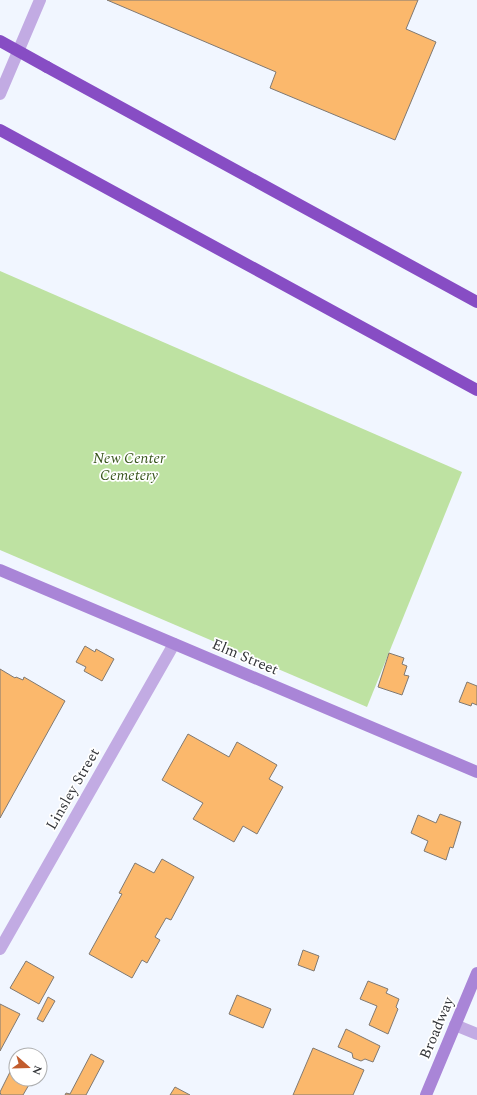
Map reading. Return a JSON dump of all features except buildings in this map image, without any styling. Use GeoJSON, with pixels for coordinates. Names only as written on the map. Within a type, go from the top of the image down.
{"type":"FeatureCollection","features":[{"type":"Feature","properties":{"kind":"highway"},"geometry":{"type":"LineString","coordinates":[[0,41],[477,302]]}},
{"type":"Feature","properties":{"kind":"highway"},"geometry":{"type":"LineString","coordinates":[[0,130],[477,390]]}},
{"type":"Feature","properties":{"kind":"street"},"geometry":{"type":"LineString","coordinates":[[0,94],[40,0]]}},
{"type":"Feature","properties":{"kind":"street","name":"Elm Street"},"geometry":{"type":"LineString","coordinates":[[0,570],[477,772]]}},
{"type":"Feature","properties":{"kind":"street","name":"Linsley Street"},"geometry":{"type":"LineString","coordinates":[[0,949],[174,644]]}},
{"type":"Feature","properties":{"kind":"street","name":"Broadway"},"geometry":{"type":"LineString","coordinates":[[426,1095],[477,973]]}},
{"type":"Feature","properties":{"kind":"street"},"geometry":{"type":"LineString","coordinates":[[455,1025],[477,1034]]}},
{"type":"Feature","properties":{"kind":"green space","name":"New Center Cemetery"},"geometry":{"type":"Polygon","coordinates":[[[0,271],[462,472],[367,707],[0,550],[0,271]]]}}]}
